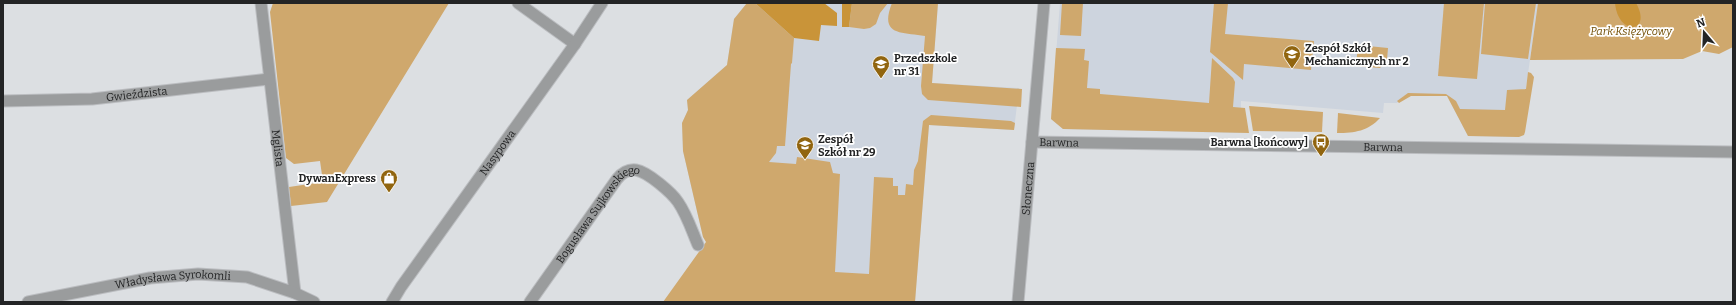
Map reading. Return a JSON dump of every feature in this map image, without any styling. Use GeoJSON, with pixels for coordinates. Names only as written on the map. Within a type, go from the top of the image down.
{"type":"FeatureCollection","features":[{"type":"Feature","properties":{"kind":"street","name":"Mglista"},"geometry":{"type":"LineString","coordinates":[[261,3],[294,293]]}},
{"type":"Feature","properties":{"kind":"street"},"geometry":{"type":"LineString","coordinates":[[518,3],[575,44]]}},
{"type":"Feature","properties":{"kind":"street","name":"Nasypowa"},"geometry":{"type":"LineString","coordinates":[[392,302],[401,287],[575,44],[602,3]]}},
{"type":"Feature","properties":{"kind":"street","name":"Słoneczna"},"geometry":{"type":"LineString","coordinates":[[1018,302],[1044,3]]}},
{"type":"Feature","properties":{"kind":"street","name":"Gwieździsta"},"geometry":{"type":"LineString","coordinates":[[3,101],[92,99],[269,79]]}},
{"type":"Feature","properties":{"kind":"street","name":"Barwna"},"geometry":{"type":"LineString","coordinates":[[1032,142],[1733,152]]}},
{"type":"Feature","properties":{"kind":"street","name":"Bogusława Sujkowskiego"},"geometry":{"type":"LineString","coordinates":[[530,302],[617,179],[629,170],[642,172],[671,194],[678,203],[698,245]]}},
{"type":"Feature","properties":{"kind":"street","name":"Władysława Syrokomli"},"geometry":{"type":"LineString","coordinates":[[28,302],[150,278],[198,274],[247,277],[294,293],[314,302]]}},
{"type":"Feature","properties":{"kind":"shaded area","name":"Zespół Szkół nr 29"},"geometry":{"type":"Polygon","coordinates":[[[747,3],[938,3],[932,83],[1019,88],[1014,130],[929,125],[915,302],[703,237],[683,151],[682,123],[688,110],[687,100],[727,65],[734,19],[747,3]]]}},
{"type":"Feature","properties":{"kind":"shaded area"},"geometry":{"type":"Polygon","coordinates":[[[755,3],[824,3],[837,13],[837,26],[821,25],[819,41],[794,38],[755,3]]]}},
{"type":"Feature","properties":{"kind":"shaded area"},"geometry":{"type":"Polygon","coordinates":[[[842,3],[852,3],[849,27],[842,27],[842,3]]]}},
{"type":"Feature","properties":{"kind":"shaded area","name":"Zespół Szkół Mechanicznych nr 2"},"geometry":{"type":"Polygon","coordinates":[[[1060,3],[1538,3],[1519,137],[1468,136],[1447,96],[1404,96],[1397,103],[1384,103],[1383,113],[1241,101],[1240,133],[1063,129],[1051,119],[1060,3]]]}},
{"type":"Feature","properties":{"kind":"shaded area"},"geometry":{"type":"Polygon","coordinates":[[[1615,3],[1636,3],[1640,13],[1638,25],[1633,27],[1627,26],[1622,22],[1617,14],[1615,3]]]}},
{"type":"Feature","properties":{"kind":"green space"},"geometry":{"type":"Polygon","coordinates":[[[273,3],[449,3],[327,202],[291,206],[289,187],[323,182],[320,161],[294,164],[286,158],[270,12],[273,3]]]}},
{"type":"Feature","properties":{"kind":"green space"},"geometry":{"type":"Polygon","coordinates":[[[747,3],[755,3],[794,38],[785,146],[777,146],[776,153],[769,162],[796,164],[797,157],[830,162],[833,173],[840,174],[835,272],[869,274],[874,177],[893,178],[893,186],[898,186],[898,195],[905,195],[906,184],[913,185],[914,170],[918,161],[923,121],[931,115],[1011,121],[1015,123],[1014,130],[929,125],[915,302],[663,302],[706,242],[703,237],[683,151],[682,123],[688,110],[687,100],[727,65],[734,19],[747,3]]]}},
{"type":"Feature","properties":{"kind":"green space"},"geometry":{"type":"Polygon","coordinates":[[[852,3],[888,3],[880,13],[876,24],[870,28],[864,29],[849,27],[852,3]]]}},
{"type":"Feature","properties":{"kind":"green space"},"geometry":{"type":"Polygon","coordinates":[[[892,3],[938,3],[932,83],[1022,89],[1021,107],[928,100],[922,94],[921,86],[925,36],[901,33],[890,27],[888,22],[892,3]]]}},
{"type":"Feature","properties":{"kind":"green space"},"geometry":{"type":"Polygon","coordinates":[[[1062,3],[1083,3],[1081,36],[1060,35],[1062,3]]]}},
{"type":"Feature","properties":{"kind":"green space"},"geometry":{"type":"Polygon","coordinates":[[[1214,3],[1228,3],[1225,34],[1314,41],[1311,70],[1244,64],[1243,80],[1210,52],[1214,3]]]}},
{"type":"Feature","properties":{"kind":"green space"},"geometry":{"type":"Polygon","coordinates":[[[1444,3],[1484,3],[1477,79],[1438,76],[1444,3]]]}},
{"type":"Feature","properties":{"kind":"green space"},"geometry":{"type":"Polygon","coordinates":[[[1485,3],[1536,3],[1528,59],[1481,54],[1485,3]]]}},
{"type":"Feature","properties":{"kind":"green space","name":"Park Księżycowy"},"geometry":{"type":"Polygon","coordinates":[[[1538,3],[1733,3],[1733,47],[1719,54],[1702,51],[1683,59],[1530,60],[1538,3]]]}},
{"type":"Feature","properties":{"kind":"green space"},"geometry":{"type":"Polygon","coordinates":[[[1358,45],[1388,48],[1387,60],[1380,68],[1356,66],[1358,45]]]}},
{"type":"Feature","properties":{"kind":"green space"},"geometry":{"type":"Polygon","coordinates":[[[1056,48],[1085,49],[1084,60],[1089,61],[1087,88],[1100,89],[1100,94],[1209,103],[1212,58],[1233,78],[1235,82],[1233,107],[1245,108],[1249,133],[1063,129],[1051,119],[1056,48]]]}},
{"type":"Feature","properties":{"kind":"green space"},"geometry":{"type":"Polygon","coordinates":[[[1528,72],[1534,77],[1525,132],[1524,135],[1519,137],[1468,136],[1447,96],[1411,96],[1399,103],[1397,101],[1408,93],[1446,94],[1456,101],[1460,109],[1505,110],[1507,90],[1526,89],[1528,72]]]}},
{"type":"Feature","properties":{"kind":"green space"},"geometry":{"type":"Polygon","coordinates":[[[1249,106],[1323,112],[1322,132],[1253,131],[1249,106]]]}},
{"type":"Feature","properties":{"kind":"green space"},"geometry":{"type":"Polygon","coordinates":[[[1338,113],[1380,118],[1371,126],[1361,130],[1337,133],[1338,113]]]}},
{"type":"Feature","properties":{"kind":"place","name":"Zespół Szkół Mechanicznych nr 2"},"geometry":{"type":"Point","coordinates":[1292,69]}},
{"type":"Feature","properties":{"kind":"place","name":"Przedszkole nr 31"},"geometry":{"type":"Point","coordinates":[881,79]}},
{"type":"Feature","properties":{"kind":"place","name":"Barwna [końcowy]"},"geometry":{"type":"Point","coordinates":[1321,157]}},
{"type":"Feature","properties":{"kind":"place","name":"Zespół Szkół nr 29"},"geometry":{"type":"Point","coordinates":[805,160]}},
{"type":"Feature","properties":{"kind":"place","name":"DywanExpress"},"geometry":{"type":"Point","coordinates":[389,193]}}]}
